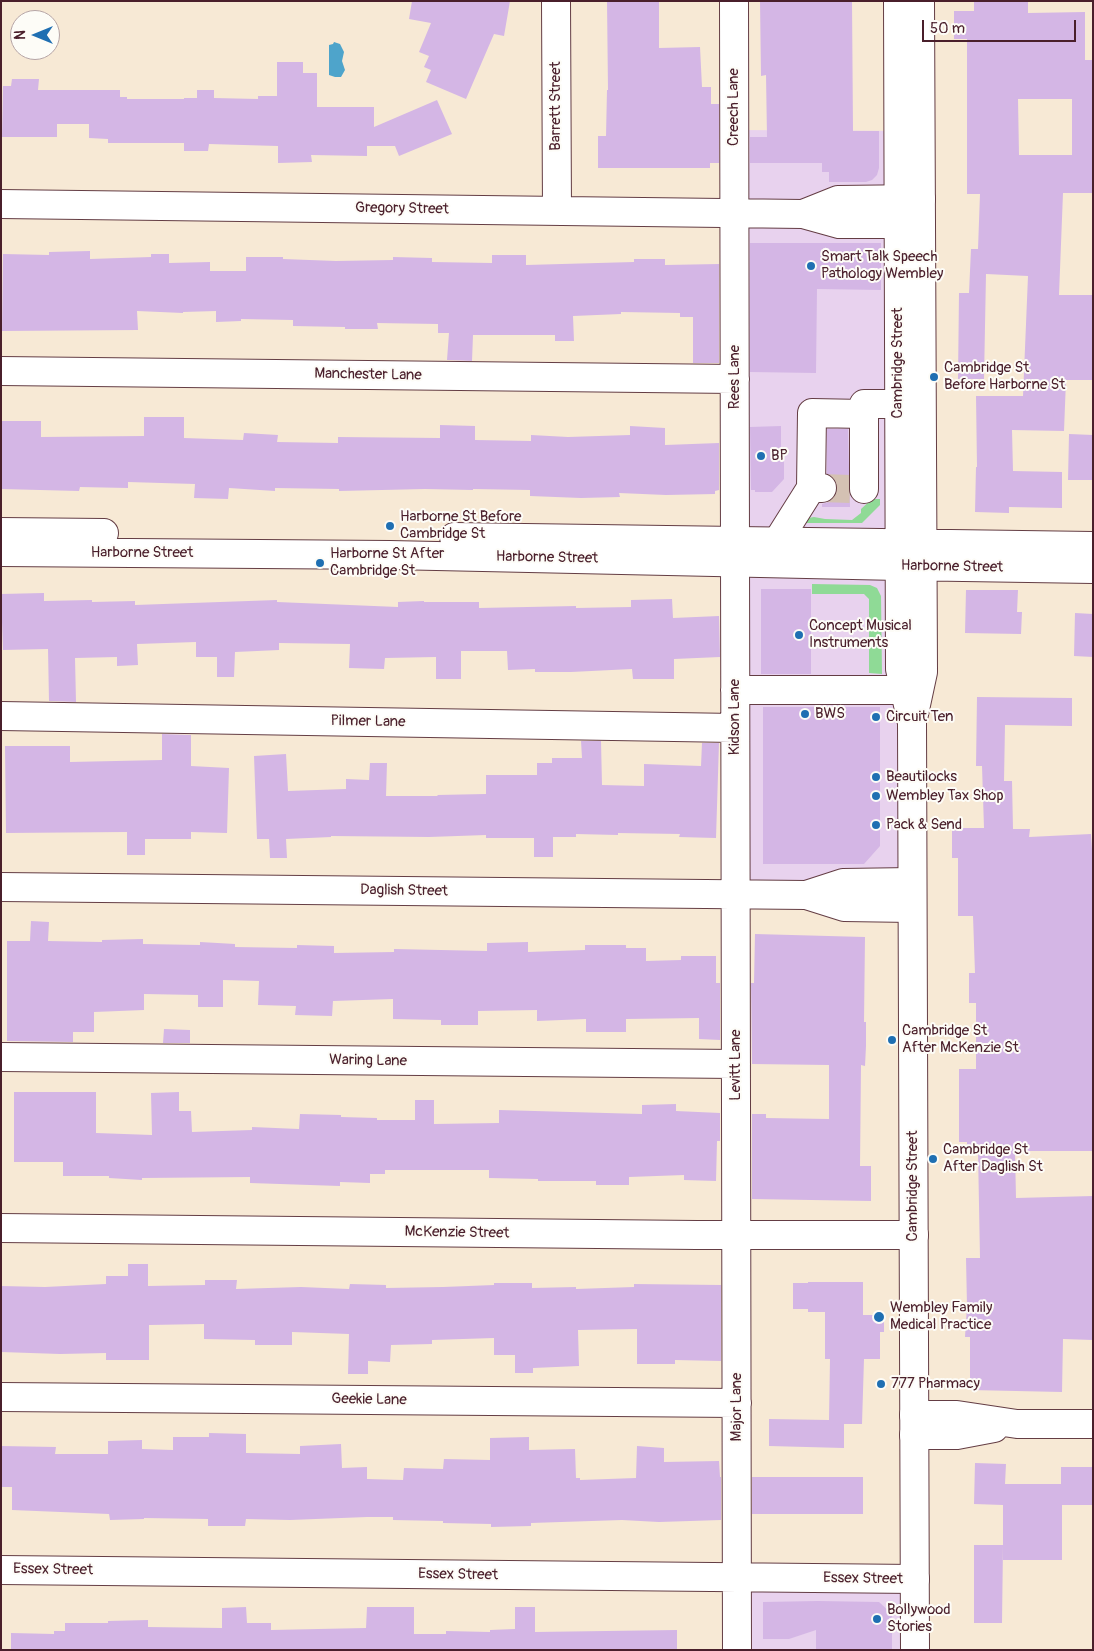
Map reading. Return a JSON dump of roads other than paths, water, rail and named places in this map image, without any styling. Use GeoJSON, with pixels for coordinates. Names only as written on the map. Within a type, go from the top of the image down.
{"type":"FeatureCollection","features":[{"type":"Feature","properties":{"kind":"main road","name":"Barrett Street"},"geometry":{"type":"LineString","coordinates":[[556,1],[557,211]]}},
{"type":"Feature","properties":{"kind":"main road","name":"Creech Lane"},"geometry":{"type":"LineString","coordinates":[[734,1],[734,213]]}},
{"type":"Feature","properties":{"kind":"main road","name":"Cambridge Street"},"geometry":{"type":"LineString","coordinates":[[898,1],[910,212],[911,555],[900,670],[912,723]]}},
{"type":"Feature","properties":{"kind":"main road","name":"Cambridge Street"},"geometry":{"type":"LineString","coordinates":[[915,1650],[912,723],[923,672],[911,555],[898,489],[898,404],[910,212],[920,1]]}},
{"type":"Feature","properties":{"kind":"main road","name":"Gregory Street"},"geometry":{"type":"LineString","coordinates":[[1,204],[803,214],[839,224],[910,212]]}},
{"type":"Feature","properties":{"kind":"main road","name":"Rees Lane"},"geometry":{"type":"LineString","coordinates":[[734,213],[735,552]]}},
{"type":"Feature","properties":{"kind":"main road","name":"Manchester Lane"},"geometry":{"type":"LineString","coordinates":[[1,371],[734,379]]}},
{"type":"Feature","properties":{"kind":"main road"},"geometry":{"type":"LineString","coordinates":[[898,404],[864,404],[857,488],[898,489]]}},
{"type":"Feature","properties":{"kind":"main road"},"geometry":{"type":"LineString","coordinates":[[777,542],[817,488],[812,413],[864,414]]}},
{"type":"Feature","properties":{"kind":"main road","name":"Harborne Street"},"geometry":{"type":"LineString","coordinates":[[1,532],[911,555],[1093,546]]}},
{"type":"Feature","properties":{"kind":"main road","name":"Harborne Street"},"geometry":{"type":"LineString","coordinates":[[1,552],[390,555],[735,552],[777,542],[911,555],[1093,569]]}},
{"type":"Feature","properties":{"kind":"main road","name":"Kidson Lane"},"geometry":{"type":"LineString","coordinates":[[735,552],[735,894]]}},
{"type":"Feature","properties":{"kind":"main road"},"geometry":{"type":"LineString","coordinates":[[735,690],[840,681],[904,690]]}},
{"type":"Feature","properties":{"kind":"main road","name":"Pilmer Lane"},"geometry":{"type":"LineString","coordinates":[[1,716],[735,728]]}},
{"type":"Feature","properties":{"kind":"main road","name":"Daglish Street"},"geometry":{"type":"LineString","coordinates":[[1,887],[806,895],[843,883],[912,895]]}},
{"type":"Feature","properties":{"kind":"main road","name":"Levitt Lane"},"geometry":{"type":"LineString","coordinates":[[735,894],[736,1235]]}},
{"type":"Feature","properties":{"kind":"main road","name":"Waring Lane"},"geometry":{"type":"LineString","coordinates":[[1,1057],[736,1064]]}},
{"type":"Feature","properties":{"kind":"main road","name":"McKenzie Street"},"geometry":{"type":"LineString","coordinates":[[1,1228],[914,1235]]}},
{"type":"Feature","properties":{"kind":"main road","name":"Major Lane"},"geometry":{"type":"LineString","coordinates":[[736,1235],[737,1650]]}},
{"type":"Feature","properties":{"kind":"main road","name":"Geekie Lane"},"geometry":{"type":"LineString","coordinates":[[1,1397],[737,1403]]}},
{"type":"Feature","properties":{"kind":"main road"},"geometry":{"type":"LineString","coordinates":[[914,1425],[957,1416],[1017,1424],[1093,1424]]}},
{"type":"Feature","properties":{"kind":"main road","name":"Essex Street"},"geometry":{"type":"LineString","coordinates":[[1,1570],[915,1580]]}},
{"type":"Feature","properties":{"kind":"water"},"geometry":{"type":"Polygon","coordinates":[[[334,42],[340,44],[344,52],[342,61],[345,70],[341,77],[329,75],[329,45],[334,42]]]}},
{"type":"Feature","properties":{"kind":"tunnel"},"geometry":{"type":"LineString","coordinates":[[822,488],[850,489]]}},
{"type":"Feature","properties":{"kind":"place","name":"Smart Talk Speech Pathology Wembley"},"geometry":{"type":"Point","coordinates":[811,266]}},
{"type":"Feature","properties":{"kind":"place","name":"Cambridge St Before Harborne St"},"geometry":{"type":"Point","coordinates":[934,377]}},
{"type":"Feature","properties":{"kind":"place","name":"BP"},"geometry":{"type":"Point","coordinates":[761,456]}},
{"type":"Feature","properties":{"kind":"place","name":"Harborne St Before Cambridge St"},"geometry":{"type":"Point","coordinates":[390,526]}},
{"type":"Feature","properties":{"kind":"place","name":"Harborne St After Cambridge St"},"geometry":{"type":"Point","coordinates":[320,563]}},
{"type":"Feature","properties":{"kind":"place","name":"Concept Musical Instruments"},"geometry":{"type":"Point","coordinates":[799,635]}},
{"type":"Feature","properties":{"kind":"place","name":"BWS"},"geometry":{"type":"Point","coordinates":[805,714]}},
{"type":"Feature","properties":{"kind":"place","name":"Circuit Ten"},"geometry":{"type":"Point","coordinates":[876,717]}},
{"type":"Feature","properties":{"kind":"place","name":"Beautilocks"},"geometry":{"type":"Point","coordinates":[876,777]}},
{"type":"Feature","properties":{"kind":"place","name":"Wembley Tax Shop"},"geometry":{"type":"Point","coordinates":[876,796]}},
{"type":"Feature","properties":{"kind":"place","name":"Pack & Send"},"geometry":{"type":"Point","coordinates":[876,825]}},
{"type":"Feature","properties":{"kind":"place","name":"Cambridge St After McKenzie St"},"geometry":{"type":"Point","coordinates":[892,1040]}},
{"type":"Feature","properties":{"kind":"place","name":"Cambridge St After Daglish St"},"geometry":{"type":"Point","coordinates":[933,1159]}},
{"type":"Feature","properties":{"kind":"place","name":"Wembley Family Medical Practice"},"geometry":{"type":"Point","coordinates":[879,1317]}},
{"type":"Feature","properties":{"kind":"place","name":"777 Pharmacy"},"geometry":{"type":"Point","coordinates":[881,1384]}},
{"type":"Feature","properties":{"kind":"place","name":"Bollywood Stories"},"geometry":{"type":"Point","coordinates":[877,1619]}}]}
